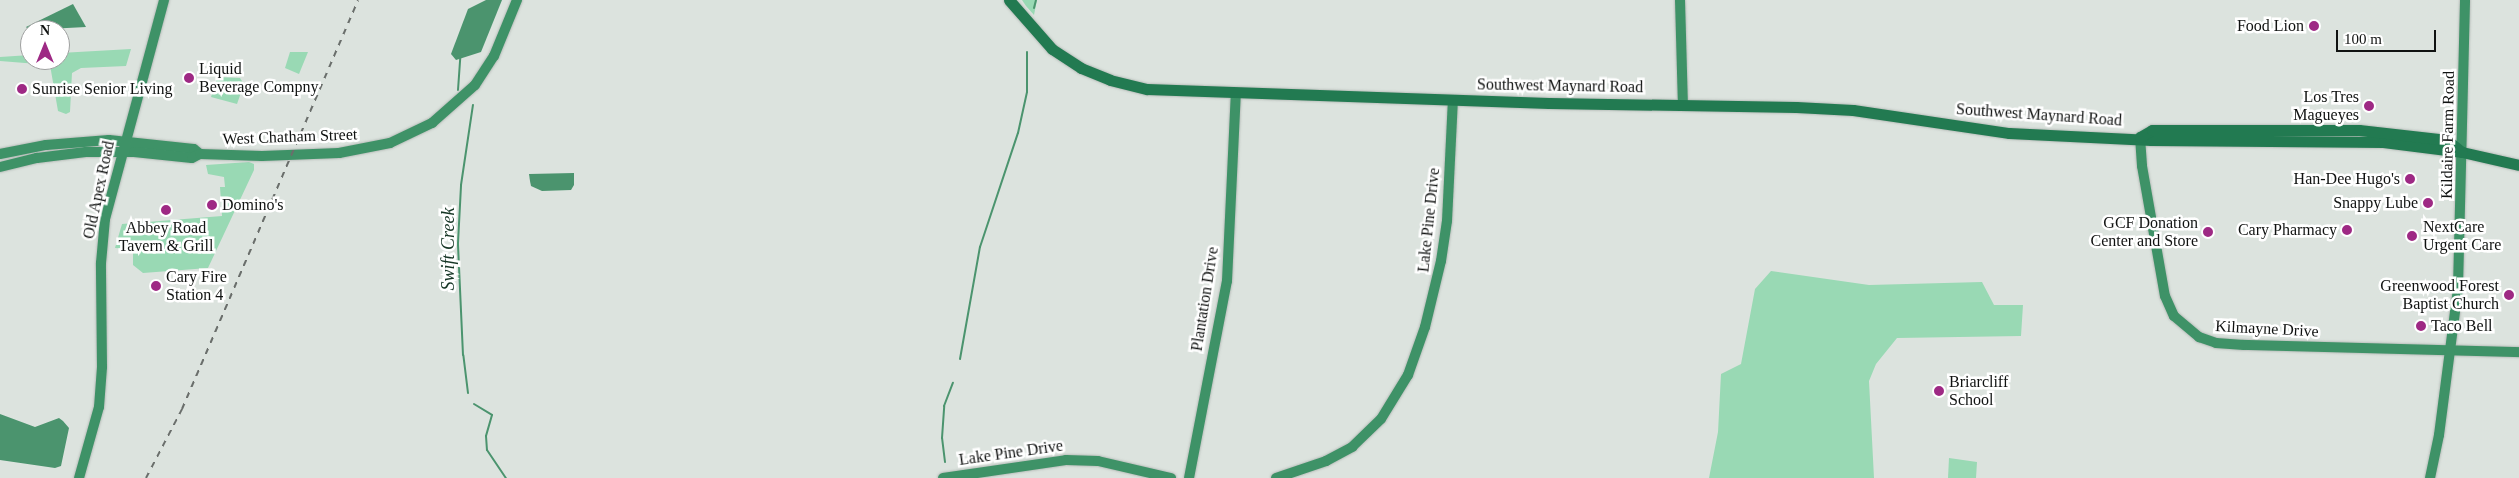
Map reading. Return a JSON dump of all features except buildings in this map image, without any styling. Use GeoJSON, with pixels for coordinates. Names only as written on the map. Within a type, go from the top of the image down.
{"type":"FeatureCollection","features":[{"type":"Feature","properties":{"kind":"main road","name":"Southwest Maynard Road"},"geometry":{"type":"LineString","coordinates":[[1009,0],[1052,50],[1081,68],[1110,80],[1147,90],[1853,110],[2009,133],[2151,140],[2368,141],[2462,152]]}},
{"type":"Feature","properties":{"kind":"main road","name":"Southwest Maynard Road"},"geometry":{"type":"LineString","coordinates":[[2140,138],[2152,130],[2333,128],[2394,132],[2447,140],[2462,152]]}},
{"type":"Feature","properties":{"kind":"main road"},"geometry":{"type":"LineString","coordinates":[[2272,140],[2293,135],[2328,134],[2333,128]]}},
{"type":"Feature","properties":{"kind":"main road"},"geometry":{"type":"LineString","coordinates":[[2462,152],[2519,165]]}},
{"type":"Feature","properties":{"kind":"street","name":"Old Apex Road"},"geometry":{"type":"LineString","coordinates":[[79,478],[98,407],[102,247],[105,219],[164,0]]}},
{"type":"Feature","properties":{"kind":"street","name":"West Chatham Street"},"geometry":{"type":"LineString","coordinates":[[0,167],[69,153],[122,152],[192,158],[200,154],[262,156],[339,152],[378,146],[413,134],[451,108],[483,74],[517,0]]}},
{"type":"Feature","properties":{"kind":"street"},"geometry":{"type":"LineString","coordinates":[[1680,0],[1683,105]]}},
{"type":"Feature","properties":{"kind":"street","name":"Kildaire Farm Road"},"geometry":{"type":"LineString","coordinates":[[2430,478],[2452,350],[2462,152],[2465,0]]}},
{"type":"Feature","properties":{"kind":"street","name":"Plantation Drive"},"geometry":{"type":"LineString","coordinates":[[1189,478],[1226,281],[1236,93]]}},
{"type":"Feature","properties":{"kind":"street","name":"Lake Pine Drive"},"geometry":{"type":"LineString","coordinates":[[1276,478],[1326,461],[1352,447],[1380,419],[1408,374],[1425,327],[1441,261],[1447,220],[1453,100]]}},
{"type":"Feature","properties":{"kind":"street","name":"Kilmayne Drive"},"geometry":{"type":"LineString","coordinates":[[2140,138],[2142,166],[2166,296],[2174,316],[2191,332],[2207,341],[2226,344],[2519,352]]}},
{"type":"Feature","properties":{"kind":"street","name":"West Chatham Street"},"geometry":{"type":"LineString","coordinates":[[0,154],[61,143],[125,141],[194,149],[200,154]]}},
{"type":"Feature","properties":{"kind":"street","name":"Lake Pine Drive"},"geometry":{"type":"LineString","coordinates":[[943,478],[1066,460],[1098,461],[1171,478]]}},
{"type":"Feature","properties":{"kind":"shaded area"},"geometry":{"type":"Polygon","coordinates":[[[486,0],[502,0],[481,52],[456,60],[451,54],[468,9],[486,0]]]}},
{"type":"Feature","properties":{"kind":"shaded area"},"geometry":{"type":"Polygon","coordinates":[[[1022,0],[1037,0],[1034,15],[1026,6],[1022,0]]]}},
{"type":"Feature","properties":{"kind":"shaded area"},"geometry":{"type":"Polygon","coordinates":[[[73,4],[86,27],[70,28],[70,20],[40,20],[73,4]]]}},
{"type":"Feature","properties":{"kind":"shaded area"},"geometry":{"type":"Polygon","coordinates":[[[131,49],[126,66],[81,68],[72,73],[70,112],[66,114],[58,111],[51,70],[70,70],[70,52],[131,49]]]}},
{"type":"Feature","properties":{"kind":"shaded area"},"geometry":{"type":"Polygon","coordinates":[[[290,52],[308,52],[299,74],[285,68],[290,52]]]}},
{"type":"Feature","properties":{"kind":"shaded area"},"geometry":{"type":"Polygon","coordinates":[[[20,56],[20,63],[0,61],[0,57],[20,56]]]}},
{"type":"Feature","properties":{"kind":"shaded area"},"geometry":{"type":"Polygon","coordinates":[[[217,77],[240,78],[244,84],[237,104],[211,97],[217,77]]]}},
{"type":"Feature","properties":{"kind":"shaded area"},"geometry":{"type":"Polygon","coordinates":[[[249,162],[254,164],[254,170],[208,268],[143,273],[133,265],[133,249],[115,248],[122,224],[222,216],[220,187],[225,187],[224,177],[208,174],[206,165],[249,162]]]}},
{"type":"Feature","properties":{"kind":"shaded area"},"geometry":{"type":"Polygon","coordinates":[[[574,173],[574,185],[571,190],[542,191],[531,186],[529,174],[574,173]]]}},
{"type":"Feature","properties":{"kind":"shaded area"},"geometry":{"type":"Polygon","coordinates":[[[1771,271],[1869,285],[1982,282],[1994,305],[2023,305],[2021,336],[1897,338],[1876,364],[1869,381],[1874,478],[1709,478],[1718,432],[1721,374],[1741,364],[1755,289],[1771,271]]]}},
{"type":"Feature","properties":{"kind":"shaded area"},"geometry":{"type":"Polygon","coordinates":[[[0,414],[35,427],[59,418],[63,421],[69,428],[61,466],[55,468],[0,460],[0,414]]]}},
{"type":"Feature","properties":{"kind":"shaded area"},"geometry":{"type":"Polygon","coordinates":[[[1949,458],[1977,462],[1976,478],[1948,478],[1949,458]]]}},
{"type":"Feature","properties":{"kind":"waterway"},"geometry":{"type":"LineString","coordinates":[[1034,8],[1036,0]]}},
{"type":"Feature","properties":{"kind":"waterway"},"geometry":{"type":"LineString","coordinates":[[960,359],[980,247],[1018,133],[1027,92],[1027,52]]}},
{"type":"Feature","properties":{"kind":"waterway","name":"Swift Creek"},"geometry":{"type":"LineString","coordinates":[[458,90],[460,58]]}},
{"type":"Feature","properties":{"kind":"waterway","name":"Swift Creek"},"geometry":{"type":"LineString","coordinates":[[468,393],[463,355],[458,243],[461,185],[473,105]]}},
{"type":"Feature","properties":{"kind":"waterway"},"geometry":{"type":"LineString","coordinates":[[945,462],[942,438],[944,406],[953,383]]}},
{"type":"Feature","properties":{"kind":"waterway","name":"Swift Creek"},"geometry":{"type":"LineString","coordinates":[[474,404],[492,415],[486,436],[487,450],[506,478]]}},
{"type":"Feature","properties":{"kind":"railway"},"geometry":{"type":"LineString","coordinates":[[146,478],[182,409],[358,0]]}},
{"type":"Feature","properties":{"kind":"place","name":"Food Lion"},"geometry":{"type":"Point","coordinates":[2314,26]}},
{"type":"Feature","properties":{"kind":"place","name":"Liquid Beverage Compny"},"geometry":{"type":"Point","coordinates":[189,78]}},
{"type":"Feature","properties":{"kind":"place","name":"Sunrise Senior Living"},"geometry":{"type":"Point","coordinates":[22,89]}},
{"type":"Feature","properties":{"kind":"place","name":"Los Tres Magueyes"},"geometry":{"type":"Point","coordinates":[2369,106]}},
{"type":"Feature","properties":{"kind":"place","name":"Han-Dee Hugo's"},"geometry":{"type":"Point","coordinates":[2410,179]}},
{"type":"Feature","properties":{"kind":"place","name":"Snappy Lube"},"geometry":{"type":"Point","coordinates":[2428,203]}},
{"type":"Feature","properties":{"kind":"place","name":"Domino's"},"geometry":{"type":"Point","coordinates":[212,205]}},
{"type":"Feature","properties":{"kind":"place","name":"Abbey Road Tavern & Grill"},"geometry":{"type":"Point","coordinates":[166,210]}},
{"type":"Feature","properties":{"kind":"place","name":"Cary Pharmacy"},"geometry":{"type":"Point","coordinates":[2347,230]}},
{"type":"Feature","properties":{"kind":"place","name":"GCF Donation Center and Store"},"geometry":{"type":"Point","coordinates":[2208,232]}},
{"type":"Feature","properties":{"kind":"place","name":"NextCare Urgent Care"},"geometry":{"type":"Point","coordinates":[2412,236]}},
{"type":"Feature","properties":{"kind":"place","name":"Cary Fire Station 4"},"geometry":{"type":"Point","coordinates":[156,286]}},
{"type":"Feature","properties":{"kind":"place","name":"Greenwood Forest Baptist Church"},"geometry":{"type":"Point","coordinates":[2509,295]}},
{"type":"Feature","properties":{"kind":"place","name":"Taco Bell"},"geometry":{"type":"Point","coordinates":[2421,326]}},
{"type":"Feature","properties":{"kind":"place","name":"Briarcliff School"},"geometry":{"type":"Point","coordinates":[1939,391]}}]}
